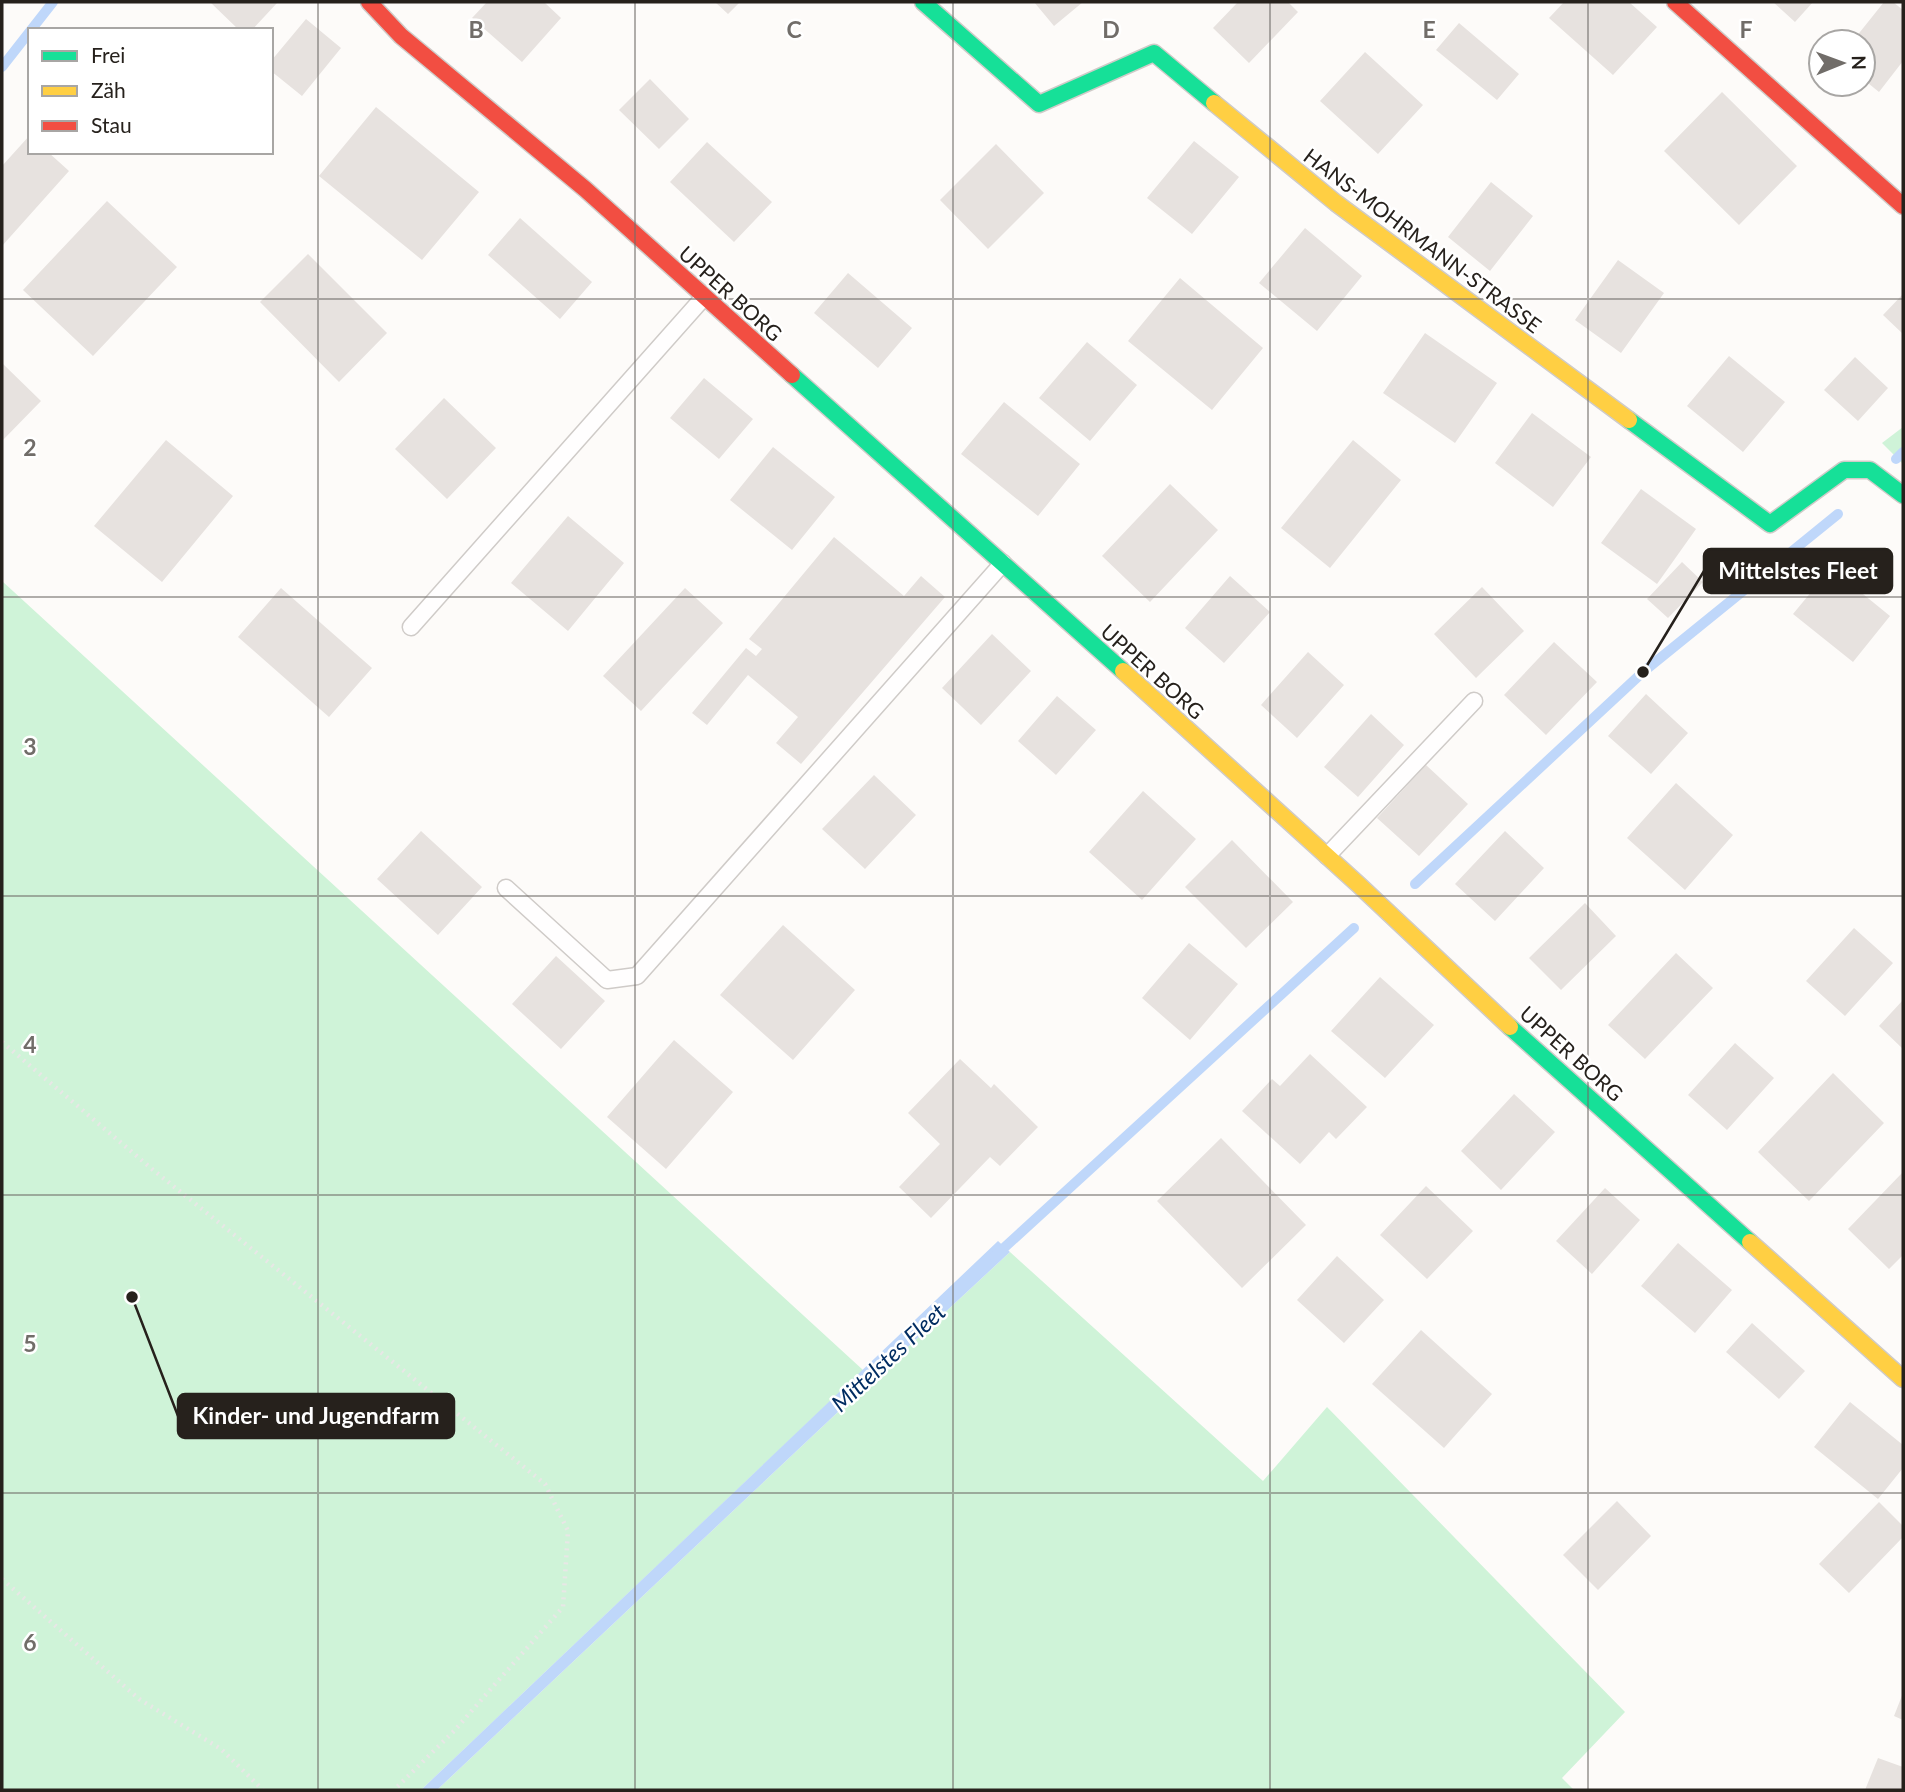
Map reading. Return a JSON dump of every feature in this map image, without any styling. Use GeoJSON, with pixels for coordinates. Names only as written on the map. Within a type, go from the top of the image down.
{"type":"FeatureCollection","features":[{"type":"Feature","properties":{"kind":"street","name":"UPPER BORG"},"geometry":{"type":"LineString","coordinates":[[369,2],[401,36],[585,189],[1003,563],[1327,856],[1477,997],[1903,1379]]}},
{"type":"Feature","properties":{"kind":"street","name":"HANS-MOHRMANN-STRASSE"},"geometry":{"type":"LineString","coordinates":[[923,2],[1039,104],[1154,53],[1336,203],[1770,524],[1844,470],[1870,470],[1903,495]]}},
{"type":"Feature","properties":{"kind":"street"},"geometry":{"type":"LineString","coordinates":[[1675,2],[1903,206]]}},
{"type":"Feature","properties":{"kind":"lane"},"geometry":{"type":"LineString","coordinates":[[411,627],[704,297]]}},
{"type":"Feature","properties":{"kind":"lane"},"geometry":{"type":"LineString","coordinates":[[506,888],[607,980],[637,976],[1003,563]]}},
{"type":"Feature","properties":{"kind":"lane"},"geometry":{"type":"LineString","coordinates":[[1327,856],[1474,701]]}},
{"type":"Feature","properties":{"kind":"path"},"geometry":{"type":"LineString","coordinates":[[2,1042],[152,1169],[545,1484],[568,1531],[563,1607],[453,1731],[394,1790]]}},
{"type":"Feature","properties":{"kind":"path"},"geometry":{"type":"LineString","coordinates":[[2,1579],[139,1699],[221,1749],[263,1790]]}},
{"type":"Feature","properties":{"kind":"green space"},"geometry":{"type":"Polygon","coordinates":[[[1903,427],[1903,464],[1882,443],[1903,427]]]}},
{"type":"Feature","properties":{"kind":"green space"},"geometry":{"type":"Polygon","coordinates":[[[2,581],[863,1370],[421,1790],[2,1790],[2,581]]]}},
{"type":"Feature","properties":{"kind":"green space"},"geometry":{"type":"Polygon","coordinates":[[[1010,1252],[1263,1481],[1327,1407],[1625,1712],[1562,1778],[1574,1790],[437,1790],[856,1395],[1010,1252]]]}},
{"type":"Feature","properties":{"kind":"water"},"geometry":{"type":"Polygon","coordinates":[[[998,1241],[1010,1252],[437,1790],[421,1790],[998,1241]]]}},
{"type":"Feature","properties":{"kind":"building"},"geometry":{"type":"Polygon","coordinates":[[[210,2],[278,2],[254,28],[237,28],[210,2]]]}},
{"type":"Feature","properties":{"kind":"building"},"geometry":{"type":"Polygon","coordinates":[[[487,2],[544,2],[561,18],[522,62],[472,18],[487,2]]]}},
{"type":"Feature","properties":{"kind":"building"},"geometry":{"type":"Polygon","coordinates":[[[715,2],[740,2],[728,14],[715,2]]]}},
{"type":"Feature","properties":{"kind":"building"},"geometry":{"type":"Polygon","coordinates":[[[1034,2],[1083,2],[1054,26],[1034,2]]]}},
{"type":"Feature","properties":{"kind":"building"},"geometry":{"type":"Polygon","coordinates":[[[1238,2],[1288,2],[1298,12],[1249,63],[1213,28],[1238,2]]]}},
{"type":"Feature","properties":{"kind":"building"},"geometry":{"type":"Polygon","coordinates":[[[1564,2],[1629,2],[1657,27],[1613,75],[1549,18],[1564,2]]]}},
{"type":"Feature","properties":{"kind":"building"},"geometry":{"type":"Polygon","coordinates":[[[1773,2],[1813,2],[1795,22],[1773,2]]]}},
{"type":"Feature","properties":{"kind":"building"},"geometry":{"type":"Polygon","coordinates":[[[1884,2],[1893,2],[1903,10],[1903,61],[1879,92],[1877,28],[1863,28],[1884,2]]]}},
{"type":"Feature","properties":{"kind":"building"},"geometry":{"type":"Polygon","coordinates":[[[306,19],[341,48],[302,96],[273,73],[273,59],[306,19]]]}},
{"type":"Feature","properties":{"kind":"building"},"geometry":{"type":"Polygon","coordinates":[[[1459,23],[1519,74],[1497,100],[1436,50],[1459,23]]]}},
{"type":"Feature","properties":{"kind":"building"},"geometry":{"type":"Polygon","coordinates":[[[1365,52],[1423,105],[1378,154],[1320,101],[1365,52]]]}},
{"type":"Feature","properties":{"kind":"building"},"geometry":{"type":"Polygon","coordinates":[[[650,79],[689,119],[659,149],[619,110],[650,79]]]}},
{"type":"Feature","properties":{"kind":"building"},"geometry":{"type":"Polygon","coordinates":[[[1722,92],[1797,166],[1739,225],[1664,151],[1722,92]]]}},
{"type":"Feature","properties":{"kind":"building"},"geometry":{"type":"Polygon","coordinates":[[[376,107],[479,192],[422,260],[319,176],[376,107]]]}},
{"type":"Feature","properties":{"kind":"building"},"geometry":{"type":"Polygon","coordinates":[[[28,137],[28,154],[50,154],[69,171],[2,246],[2,166],[28,137]]]}},
{"type":"Feature","properties":{"kind":"building"},"geometry":{"type":"Polygon","coordinates":[[[1194,141],[1239,177],[1192,234],[1147,198],[1194,141]]]}},
{"type":"Feature","properties":{"kind":"building"},"geometry":{"type":"Polygon","coordinates":[[[707,142],[772,202],[734,242],[670,182],[707,142]]]}},
{"type":"Feature","properties":{"kind":"building"},"geometry":{"type":"Polygon","coordinates":[[[996,144],[1044,193],[988,249],[940,200],[996,144]]]}},
{"type":"Feature","properties":{"kind":"building"},"geometry":{"type":"Polygon","coordinates":[[[1491,182],[1533,216],[1490,271],[1448,237],[1491,182]]]}},
{"type":"Feature","properties":{"kind":"building"},"geometry":{"type":"Polygon","coordinates":[[[107,201],[177,267],[93,356],[23,290],[107,201]]]}},
{"type":"Feature","properties":{"kind":"building"},"geometry":{"type":"Polygon","coordinates":[[[520,218],[592,282],[560,319],[488,255],[520,218]]]}},
{"type":"Feature","properties":{"kind":"building"},"geometry":{"type":"Polygon","coordinates":[[[1305,228],[1362,276],[1317,331],[1259,283],[1305,228]]]}},
{"type":"Feature","properties":{"kind":"building"},"geometry":{"type":"Polygon","coordinates":[[[308,254],[387,333],[339,382],[260,302],[308,254]]]}},
{"type":"Feature","properties":{"kind":"building"},"geometry":{"type":"Polygon","coordinates":[[[1618,260],[1664,293],[1621,353],[1575,320],[1618,260]]]}},
{"type":"Feature","properties":{"kind":"building"},"geometry":{"type":"Polygon","coordinates":[[[848,273],[912,328],[878,368],[814,313],[848,273]]]}},
{"type":"Feature","properties":{"kind":"building"},"geometry":{"type":"Polygon","coordinates":[[[1180,278],[1263,348],[1212,410],[1128,341],[1180,278]]]}},
{"type":"Feature","properties":{"kind":"building"},"geometry":{"type":"Polygon","coordinates":[[[1903,294],[1903,334],[1883,315],[1903,294]]]}},
{"type":"Feature","properties":{"kind":"building"},"geometry":{"type":"Polygon","coordinates":[[[1425,333],[1497,383],[1455,443],[1383,393],[1425,333]]]}},
{"type":"Feature","properties":{"kind":"building"},"geometry":{"type":"Polygon","coordinates":[[[1087,342],[1137,385],[1090,441],[1039,398],[1087,342]]]}},
{"type":"Feature","properties":{"kind":"building"},"geometry":{"type":"Polygon","coordinates":[[[1729,356],[1785,402],[1743,452],[1687,406],[1729,356]]]}},
{"type":"Feature","properties":{"kind":"building"},"geometry":{"type":"Polygon","coordinates":[[[1855,357],[1888,388],[1858,421],[1824,390],[1855,357]]]}},
{"type":"Feature","properties":{"kind":"building"},"geometry":{"type":"Polygon","coordinates":[[[2,363],[41,401],[2,441],[2,363]]]}},
{"type":"Feature","properties":{"kind":"building"},"geometry":{"type":"Polygon","coordinates":[[[704,378],[753,419],[719,459],[670,418],[704,378]]]}},
{"type":"Feature","properties":{"kind":"building"},"geometry":{"type":"Polygon","coordinates":[[[444,398],[496,448],[447,499],[395,449],[444,398]]]}},
{"type":"Feature","properties":{"kind":"building"},"geometry":{"type":"Polygon","coordinates":[[[1004,402],[1080,464],[1038,516],[961,454],[1004,402]]]}},
{"type":"Feature","properties":{"kind":"building"},"geometry":{"type":"Polygon","coordinates":[[[1532,413],[1591,457],[1553,507],[1495,463],[1532,413]]]}},
{"type":"Feature","properties":{"kind":"building"},"geometry":{"type":"Polygon","coordinates":[[[166,440],[233,496],[162,582],[94,526],[166,440]]]}},
{"type":"Feature","properties":{"kind":"building"},"geometry":{"type":"Polygon","coordinates":[[[1353,440],[1401,480],[1330,568],[1281,528],[1353,440]]]}},
{"type":"Feature","properties":{"kind":"building"},"geometry":{"type":"Polygon","coordinates":[[[773,447],[835,497],[792,550],[730,500],[773,447]]]}},
{"type":"Feature","properties":{"kind":"building"},"geometry":{"type":"Polygon","coordinates":[[[1170,484],[1218,530],[1150,602],[1102,556],[1170,484]]]}},
{"type":"Feature","properties":{"kind":"building"},"geometry":{"type":"Polygon","coordinates":[[[1641,489],[1696,529],[1657,584],[1601,543],[1641,489]]]}},
{"type":"Feature","properties":{"kind":"building"},"geometry":{"type":"Polygon","coordinates":[[[568,516],[624,563],[568,631],[511,583],[568,516]]]}},
{"type":"Feature","properties":{"kind":"building"},"geometry":{"type":"Polygon","coordinates":[[[834,537],[904,596],[921,576],[945,597],[801,764],[776,743],[798,717],[748,675],[707,725],[692,713],[746,648],[756,656],[762,649],[749,639],[834,537]]]}},
{"type":"Feature","properties":{"kind":"building"},"geometry":{"type":"Polygon","coordinates":[[[1682,562],[1703,582],[1668,618],[1647,599],[1682,562]]]}},
{"type":"Feature","properties":{"kind":"building"},"geometry":{"type":"Polygon","coordinates":[[[1831,568],[1890,616],[1853,662],[1793,614],[1831,568]]]}},
{"type":"Feature","properties":{"kind":"building"},"geometry":{"type":"Polygon","coordinates":[[[1230,576],[1270,612],[1224,663],[1185,628],[1230,576]]]}},
{"type":"Feature","properties":{"kind":"building"},"geometry":{"type":"Polygon","coordinates":[[[1482,587],[1524,631],[1476,678],[1434,634],[1482,587]]]}},
{"type":"Feature","properties":{"kind":"building"},"geometry":{"type":"Polygon","coordinates":[[[281,588],[372,668],[329,717],[238,637],[281,588]]]}},
{"type":"Feature","properties":{"kind":"building"},"geometry":{"type":"Polygon","coordinates":[[[685,588],[723,623],[641,711],[603,676],[685,588]]]}},
{"type":"Feature","properties":{"kind":"building"},"geometry":{"type":"Polygon","coordinates":[[[992,634],[1031,671],[981,725],[942,688],[992,634]]]}},
{"type":"Feature","properties":{"kind":"building"},"geometry":{"type":"Polygon","coordinates":[[[1554,642],[1597,682],[1546,735],[1504,695],[1554,642]]]}},
{"type":"Feature","properties":{"kind":"building"},"geometry":{"type":"Polygon","coordinates":[[[1308,652],[1344,685],[1297,738],[1261,705],[1308,652]]]}},
{"type":"Feature","properties":{"kind":"building"},"geometry":{"type":"Polygon","coordinates":[[[1646,694],[1688,733],[1651,774],[1608,736],[1646,694]]]}},
{"type":"Feature","properties":{"kind":"building"},"geometry":{"type":"Polygon","coordinates":[[[1057,696],[1096,730],[1056,775],[1018,741],[1057,696]]]}},
{"type":"Feature","properties":{"kind":"building"},"geometry":{"type":"Polygon","coordinates":[[[1371,714],[1404,745],[1358,797],[1324,767],[1371,714]]]}},
{"type":"Feature","properties":{"kind":"building"},"geometry":{"type":"Polygon","coordinates":[[[1426,765],[1468,804],[1419,856],[1377,818],[1426,765]]]}},
{"type":"Feature","properties":{"kind":"building"},"geometry":{"type":"Polygon","coordinates":[[[874,775],[916,815],[865,869],[822,829],[874,775]]]}},
{"type":"Feature","properties":{"kind":"building"},"geometry":{"type":"Polygon","coordinates":[[[1676,783],[1733,835],[1685,890],[1627,838],[1676,783]]]}},
{"type":"Feature","properties":{"kind":"building"},"geometry":{"type":"Polygon","coordinates":[[[1143,791],[1196,839],[1142,900],[1089,852],[1143,791]]]}},
{"type":"Feature","properties":{"kind":"building"},"geometry":{"type":"Polygon","coordinates":[[[421,831],[482,887],[438,935],[377,879],[421,831]]]}},
{"type":"Feature","properties":{"kind":"building"},"geometry":{"type":"Polygon","coordinates":[[[1505,831],[1544,868],[1495,921],[1455,884],[1505,831]]]}},
{"type":"Feature","properties":{"kind":"building"},"geometry":{"type":"Polygon","coordinates":[[[1232,840],[1293,902],[1246,948],[1185,887],[1232,840]]]}},
{"type":"Feature","properties":{"kind":"building"},"geometry":{"type":"Polygon","coordinates":[[[1585,903],[1616,936],[1561,990],[1529,958],[1585,903]]]}},
{"type":"Feature","properties":{"kind":"building"},"geometry":{"type":"Polygon","coordinates":[[[783,925],[855,990],[793,1060],[720,995],[783,925]]]}},
{"type":"Feature","properties":{"kind":"building"},"geometry":{"type":"Polygon","coordinates":[[[1854,928],[1893,963],[1845,1016],[1806,981],[1854,928]]]}},
{"type":"Feature","properties":{"kind":"building"},"geometry":{"type":"Polygon","coordinates":[[[1189,943],[1238,984],[1190,1040],[1142,998],[1189,943]]]}},
{"type":"Feature","properties":{"kind":"building"},"geometry":{"type":"Polygon","coordinates":[[[1676,953],[1713,988],[1645,1059],[1608,1025],[1676,953]]]}},
{"type":"Feature","properties":{"kind":"building"},"geometry":{"type":"Polygon","coordinates":[[[556,956],[605,1001],[561,1049],[512,1004],[556,956]]]}},
{"type":"Feature","properties":{"kind":"building"},"geometry":{"type":"Polygon","coordinates":[[[1380,977],[1434,1025],[1385,1078],[1331,1031],[1380,977]]]}},
{"type":"Feature","properties":{"kind":"building"},"geometry":{"type":"Polygon","coordinates":[[[1903,1000],[1903,1049],[1879,1026],[1903,1000]]]}},
{"type":"Feature","properties":{"kind":"building"},"geometry":{"type":"Polygon","coordinates":[[[674,1040],[733,1092],[666,1169],[607,1117],[674,1040]]]}},
{"type":"Feature","properties":{"kind":"building"},"geometry":{"type":"Polygon","coordinates":[[[1735,1043],[1774,1078],[1727,1130],[1688,1095],[1735,1043]]]}},
{"type":"Feature","properties":{"kind":"building"},"geometry":{"type":"Polygon","coordinates":[[[1310,1054],[1367,1107],[1336,1139],[1329,1132],[1300,1164],[1242,1111],[1272,1079],[1280,1086],[1310,1054]]]}},
{"type":"Feature","properties":{"kind":"building"},"geometry":{"type":"Polygon","coordinates":[[[960,1059],[991,1088],[994,1084],[1038,1127],[1000,1166],[990,1157],[931,1218],[899,1187],[940,1144],[908,1113],[960,1059]]]}},
{"type":"Feature","properties":{"kind":"building"},"geometry":{"type":"Polygon","coordinates":[[[1833,1073],[1884,1123],[1809,1201],[1758,1152],[1833,1073]]]}},
{"type":"Feature","properties":{"kind":"building"},"geometry":{"type":"Polygon","coordinates":[[[1514,1094],[1555,1132],[1501,1190],[1461,1151],[1514,1094]]]}},
{"type":"Feature","properties":{"kind":"building"},"geometry":{"type":"Polygon","coordinates":[[[1221,1138],[1306,1225],[1242,1288],[1157,1201],[1221,1138]]]}},
{"type":"Feature","properties":{"kind":"building"},"geometry":{"type":"Polygon","coordinates":[[[1903,1172],[1903,1255],[1889,1269],[1848,1229],[1903,1172]]]}},
{"type":"Feature","properties":{"kind":"building"},"geometry":{"type":"Polygon","coordinates":[[[1426,1186],[1473,1231],[1427,1279],[1380,1235],[1426,1186]]]}},
{"type":"Feature","properties":{"kind":"building"},"geometry":{"type":"Polygon","coordinates":[[[1605,1188],[1640,1220],[1592,1274],[1556,1241],[1605,1188]]]}},
{"type":"Feature","properties":{"kind":"building"},"geometry":{"type":"Polygon","coordinates":[[[1678,1243],[1732,1290],[1695,1333],[1641,1286],[1678,1243]]]}},
{"type":"Feature","properties":{"kind":"building"},"geometry":{"type":"Polygon","coordinates":[[[1337,1256],[1384,1300],[1344,1343],[1297,1300],[1337,1256]]]}},
{"type":"Feature","properties":{"kind":"building"},"geometry":{"type":"Polygon","coordinates":[[[1752,1323],[1805,1371],[1779,1399],[1726,1352],[1752,1323]]]}},
{"type":"Feature","properties":{"kind":"building"},"geometry":{"type":"Polygon","coordinates":[[[1421,1330],[1492,1394],[1444,1448],[1372,1384],[1421,1330]]]}},
{"type":"Feature","properties":{"kind":"building"},"geometry":{"type":"Polygon","coordinates":[[[1850,1402],[1903,1445],[1903,1468],[1878,1499],[1814,1447],[1850,1402]]]}},
{"type":"Feature","properties":{"kind":"building"},"geometry":{"type":"Polygon","coordinates":[[[1617,1501],[1651,1536],[1598,1590],[1563,1555],[1617,1501]]]}},
{"type":"Feature","properties":{"kind":"building"},"geometry":{"type":"Polygon","coordinates":[[[1879,1502],[1903,1526],[1903,1537],[1849,1593],[1819,1564],[1879,1502]]]}},
{"type":"Feature","properties":{"kind":"building"},"geometry":{"type":"Polygon","coordinates":[[[1903,1693],[1903,1720],[1894,1716],[1903,1693]]]}},
{"type":"Feature","properties":{"kind":"building"},"geometry":{"type":"Polygon","coordinates":[[[1878,1758],[1903,1767],[1903,1790],[1865,1790],[1878,1758]]]}},
{"type":"Feature","properties":{"kind":"waterway"},"geometry":{"type":"LineString","coordinates":[[33,28],[53,2]]}},
{"type":"Feature","properties":{"kind":"waterway"},"geometry":{"type":"LineString","coordinates":[[2,67],[28,34]]}},
{"type":"Feature","properties":{"kind":"waterway","name":"Mittelstes Fleet"},"geometry":{"type":"LineString","coordinates":[[1896,459],[1903,452]]}},
{"type":"Feature","properties":{"kind":"waterway","name":"Mittelstes Fleet"},"geometry":{"type":"LineString","coordinates":[[1415,884],[1643,672],[1838,514]]}},
{"type":"Feature","properties":{"kind":"waterway","name":"Mittelstes Fleet"},"geometry":{"type":"LineString","coordinates":[[994,1257],[1354,928]]}},
{"type":"Feature","properties":{"kind":"traffic: fast"},"geometry":{"type":"LineString","coordinates":[[923,2],[1039,104],[1154,53],[1214,103]]}},
{"type":"Feature","properties":{"kind":"traffic: fast"},"geometry":{"type":"LineString","coordinates":[[792,375],[1123,671]]}},
{"type":"Feature","properties":{"kind":"traffic: fast"},"geometry":{"type":"LineString","coordinates":[[1629,420],[1770,524],[1844,470],[1870,470],[1903,495]]}},
{"type":"Feature","properties":{"kind":"traffic: fast"},"geometry":{"type":"LineString","coordinates":[[1510,1027],[1750,1242]]}},
{"type":"Feature","properties":{"kind":"traffic: slow"},"geometry":{"type":"LineString","coordinates":[[1214,103],[1336,203],[1629,420]]}},
{"type":"Feature","properties":{"kind":"traffic: slow"},"geometry":{"type":"LineString","coordinates":[[1123,671],[1359,885],[1510,1027]]}},
{"type":"Feature","properties":{"kind":"traffic: slow"},"geometry":{"type":"LineString","coordinates":[[1750,1242],[1903,1379]]}},
{"type":"Feature","properties":{"kind":"traffic: jam"},"geometry":{"type":"LineString","coordinates":[[369,2],[401,36],[585,189],[792,375]]}},
{"type":"Feature","properties":{"kind":"traffic: jam"},"geometry":{"type":"LineString","coordinates":[[1675,2],[1903,206]]}},
{"type":"Feature","properties":{"kind":"place","name":"Mittelstes Fleet"},"geometry":{"type":"Point","coordinates":[1643,672]}},
{"type":"Feature","properties":{"kind":"place","name":"Kinder- und Jugendfarm"},"geometry":{"type":"Point","coordinates":[132,1297]}}]}
